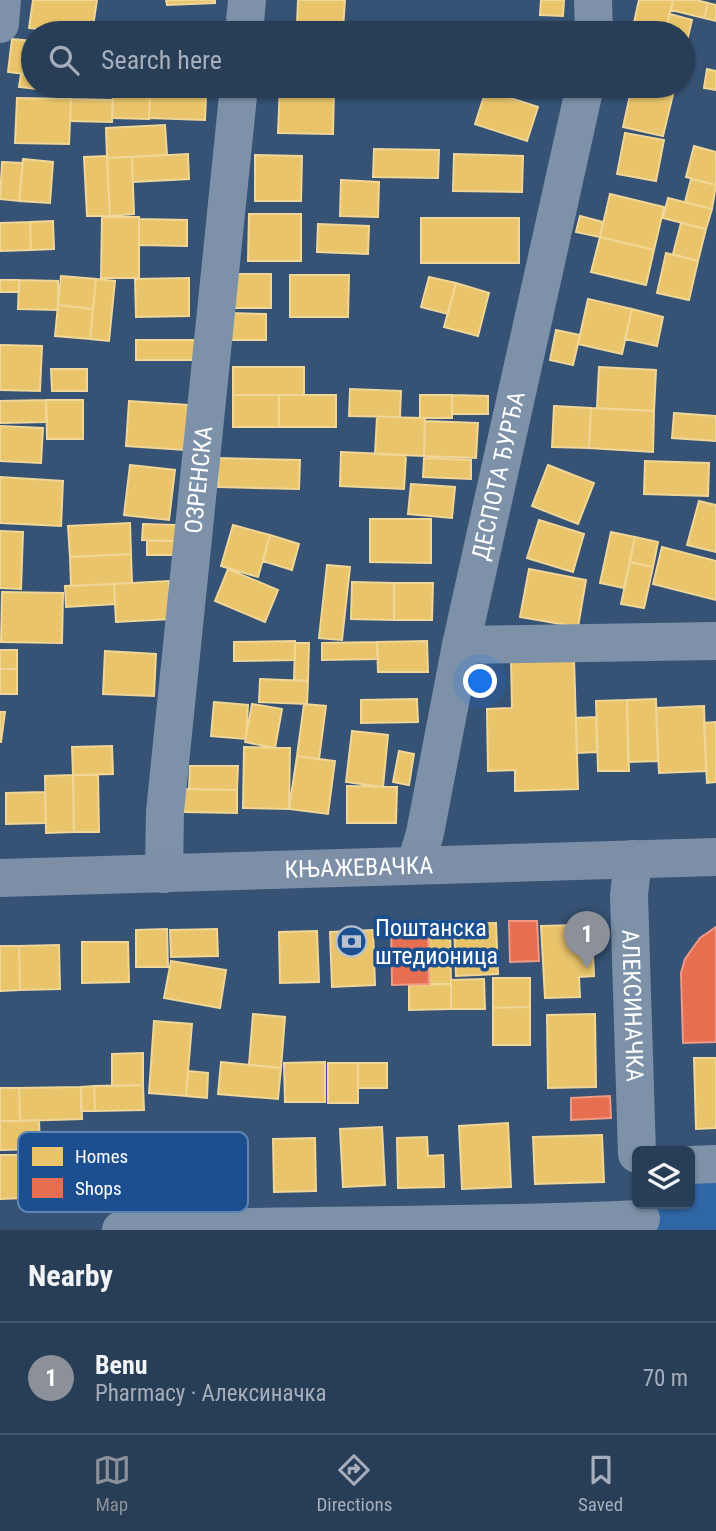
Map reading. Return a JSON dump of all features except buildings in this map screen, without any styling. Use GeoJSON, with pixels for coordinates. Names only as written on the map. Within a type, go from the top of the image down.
{"type":"FeatureCollection","features":[{"type":"Feature","properties":{"kind":"main road","name":"КЊАЖЕВАЧКА"},"geometry":{"type":"LineString","coordinates":[[0,878],[716,857]]}},
{"type":"Feature","properties":{"kind":"street"},"geometry":{"type":"LineString","coordinates":[[0,24],[2,0]]}},
{"type":"Feature","properties":{"kind":"street"},"geometry":{"type":"LineString","coordinates":[[245,21],[247,0]]}},
{"type":"Feature","properties":{"kind":"street"},"geometry":{"type":"LineString","coordinates":[[593,0],[594,21]]}},
{"type":"Feature","properties":{"kind":"street","name":"ОЗРЕНСКА"},"geometry":{"type":"LineString","coordinates":[[164,874],[167,798],[238,98]]}},
{"type":"Feature","properties":{"kind":"street","name":"ДЕСПОТА ЂУРЂА"},"geometry":{"type":"LineString","coordinates":[[416,864],[425,832],[461,645],[582,98]]}},
{"type":"Feature","properties":{"kind":"street"},"geometry":{"type":"LineString","coordinates":[[461,645],[716,640]]}},
{"type":"Feature","properties":{"kind":"street","name":"АЛЕКСИНАЧКА"},"geometry":{"type":"LineString","coordinates":[[633,859],[629,895],[637,1146]]}},
{"type":"Feature","properties":{"kind":"street"},"geometry":{"type":"LineString","coordinates":[[695,1165],[716,1164]]}},
{"type":"Feature","properties":{"kind":"street"},"geometry":{"type":"LineString","coordinates":[[121,1230],[572,1226],[641,1218]]}},
{"type":"Feature","properties":{"kind":"shaded area"},"geometry":{"type":"Polygon","coordinates":[[[695,1176],[716,1176],[716,1230],[656,1230],[656,1209],[695,1209],[695,1176]]]}},
{"type":"Feature","properties":{"kind":"place","name":"Поштанска штедионица"},"geometry":{"type":"Point","coordinates":[352,942]}},
{"type":"Feature","properties":{"kind":"place","name":"Benu"},"geometry":{"type":"Point","coordinates":[587,969]}}]}
